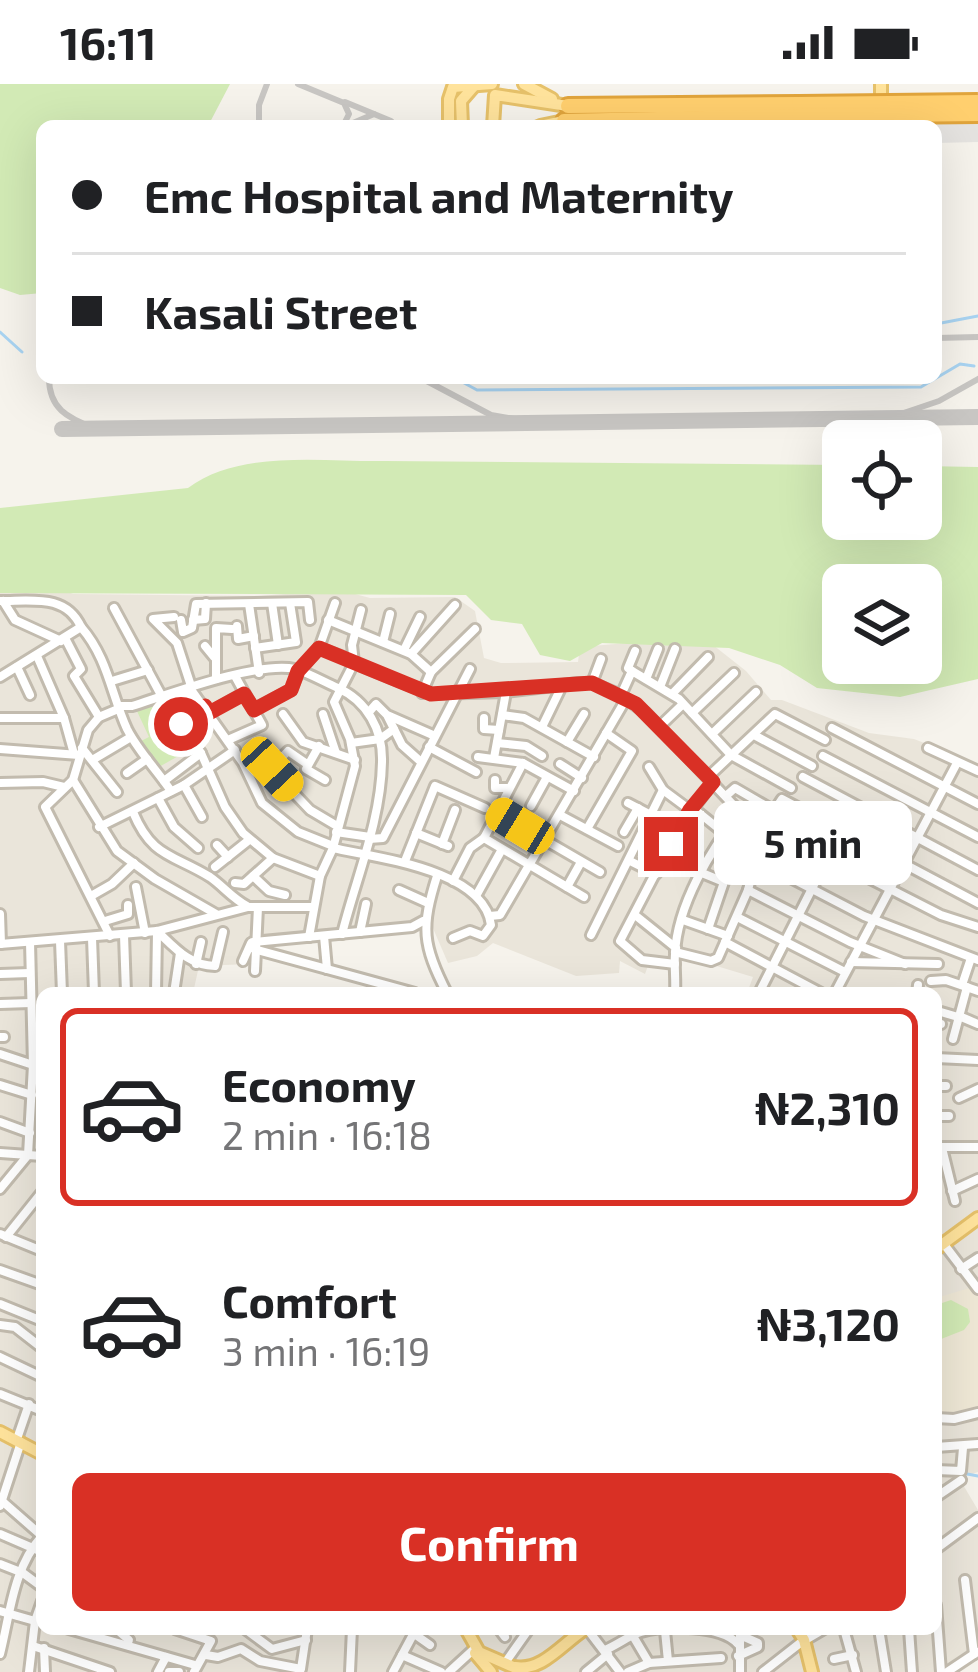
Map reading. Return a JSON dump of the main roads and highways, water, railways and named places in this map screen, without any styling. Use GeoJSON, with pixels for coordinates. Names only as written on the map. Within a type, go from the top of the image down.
{"type":"FeatureCollection","features":[{"type":"Feature","properties":{"kind":"highway"},"geometry":{"type":"LineString","coordinates":[[799,110],[978,100]]}},
{"type":"Feature","properties":{"kind":"highway"},"geometry":{"type":"LineString","coordinates":[[557,116],[717,110],[978,116]]}},
{"type":"Feature","properties":{"kind":"main road"},"geometry":{"type":"LineString","coordinates":[[462,120],[461,101],[475,84]]}},
{"type":"Feature","properties":{"kind":"main road"},"geometry":{"type":"LineString","coordinates":[[449,120],[452,89],[493,84]]}},
{"type":"Feature","properties":{"kind":"main road"},"geometry":{"type":"LineString","coordinates":[[531,85],[557,116]]}},
{"type":"Feature","properties":{"kind":"main road"},"geometry":{"type":"LineString","coordinates":[[717,110],[748,98],[884,92],[978,100]]}},
{"type":"Feature","properties":{"kind":"main road"},"geometry":{"type":"LineString","coordinates":[[884,92],[885,120]]}},
{"type":"Feature","properties":{"kind":"main road"},"geometry":{"type":"LineString","coordinates":[[493,120],[495,95],[557,116]]}},
{"type":"Feature","properties":{"kind":"main road"},"geometry":{"type":"LineString","coordinates":[[717,110],[885,120],[978,116]]}},
{"type":"Feature","properties":{"kind":"main road"},"geometry":{"type":"LineString","coordinates":[[942,1242],[978,1216]]}},
{"type":"Feature","properties":{"kind":"main road"},"geometry":{"type":"LineString","coordinates":[[0,1431],[36,1448]]}},
{"type":"Feature","properties":{"kind":"main road"},"geometry":{"type":"LineString","coordinates":[[466,1635],[472,1650],[506,1669],[534,1667],[581,1635]]}},
{"type":"Feature","properties":{"kind":"main road"},"geometry":{"type":"LineString","coordinates":[[468,1635],[479,1652],[506,1669]]}},
{"type":"Feature","properties":{"kind":"main road"},"geometry":{"type":"LineString","coordinates":[[535,1672],[582,1635]]}},
{"type":"Feature","properties":{"kind":"main road"},"geometry":{"type":"LineString","coordinates":[[802,1635],[813,1672]]}},
{"type":"Feature","properties":{"kind":"waterway"},"geometry":{"type":"LineString","coordinates":[[942,323],[978,316]]}},
{"type":"Feature","properties":{"kind":"waterway"},"geometry":{"type":"LineString","coordinates":[[0,332],[22,352]]}},
{"type":"Feature","properties":{"kind":"waterway"},"geometry":{"type":"LineString","coordinates":[[942,375],[960,364],[974,366]]}},
{"type":"Feature","properties":{"kind":"waterway"},"geometry":{"type":"LineString","coordinates":[[466,384],[477,390],[926,384]]}},
{"type":"Feature","properties":{"kind":"waterway"},"geometry":{"type":"LineString","coordinates":[[962,1473],[978,1476]]}}]}
